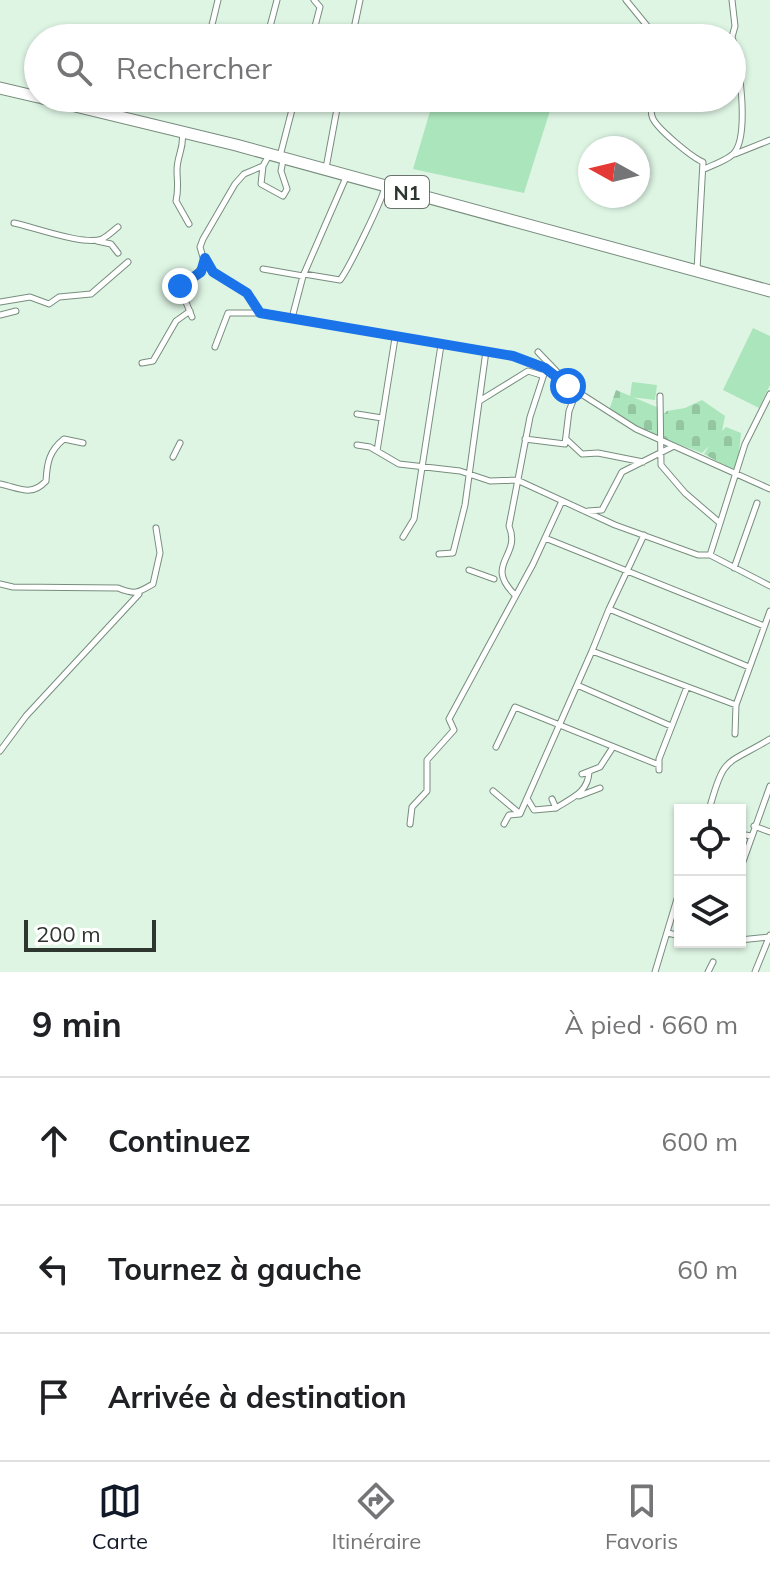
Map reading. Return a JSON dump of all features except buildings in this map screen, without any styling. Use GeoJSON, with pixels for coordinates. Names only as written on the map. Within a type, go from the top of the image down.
{"type":"FeatureCollection","features":[{"type":"Feature","properties":{"kind":"highway","name":"N1"},"geometry":{"type":"LineString","coordinates":[[0,88],[24,94]]}},
{"type":"Feature","properties":{"kind":"highway","name":"N1"},"geometry":{"type":"LineString","coordinates":[[100,112],[326,169],[770,291]]}},
{"type":"Feature","properties":{"kind":"street"},"geometry":{"type":"LineString","coordinates":[[212,24],[218,0]]}},
{"type":"Feature","properties":{"kind":"street"},"geometry":{"type":"LineString","coordinates":[[271,24],[277,0]]}},
{"type":"Feature","properties":{"kind":"street"},"geometry":{"type":"LineString","coordinates":[[314,0],[320,7],[316,24]]}},
{"type":"Feature","properties":{"kind":"street"},"geometry":{"type":"LineString","coordinates":[[355,24],[360,0]]}},
{"type":"Feature","properties":{"kind":"street"},"geometry":{"type":"LineString","coordinates":[[626,0],[646,24]]}},
{"type":"Feature","properties":{"kind":"street"},"geometry":{"type":"LineString","coordinates":[[732,0],[735,24]]}},
{"type":"Feature","properties":{"kind":"street"},"geometry":{"type":"LineString","coordinates":[[263,166],[261,184],[283,196],[287,189],[277,156],[290,112]]}},
{"type":"Feature","properties":{"kind":"street"},"geometry":{"type":"LineString","coordinates":[[326,169],[336,112]]}},
{"type":"Feature","properties":{"kind":"street"},"geometry":{"type":"LineString","coordinates":[[651,112],[653,121],[673,137],[688,156],[703,162],[696,273]]}},
{"type":"Feature","properties":{"kind":"street"},"geometry":{"type":"LineString","coordinates":[[734,154],[739,145],[741,112]]}},
{"type":"Feature","properties":{"kind":"street"},"geometry":{"type":"LineString","coordinates":[[182,131],[183,153],[177,173],[181,184],[176,201],[189,224]]}},
{"type":"Feature","properties":{"kind":"street"},"geometry":{"type":"LineString","coordinates":[[703,169],[770,140]]}},
{"type":"Feature","properties":{"kind":"street"},"geometry":{"type":"LineString","coordinates":[[260,313],[247,293],[213,272],[200,247],[235,184],[244,174],[277,156]]}},
{"type":"Feature","properties":{"kind":"street"},"geometry":{"type":"LineString","coordinates":[[292,318],[303,275],[347,175]]}},
{"type":"Feature","properties":{"kind":"street"},"geometry":{"type":"LineString","coordinates":[[263,269],[340,280],[370,217],[381,203],[385,186]]}},
{"type":"Feature","properties":{"kind":"street"},"geometry":{"type":"LineString","coordinates":[[14,223],[39,232],[111,244],[118,253]]}},
{"type":"Feature","properties":{"kind":"street"},"geometry":{"type":"LineString","coordinates":[[93,240],[103,238],[118,227]]}},
{"type":"Feature","properties":{"kind":"street"},"geometry":{"type":"LineString","coordinates":[[142,363],[153,361],[176,321],[191,314],[178,285],[187,283],[201,272],[205,258]]}},
{"type":"Feature","properties":{"kind":"street"},"geometry":{"type":"LineString","coordinates":[[0,302],[30,297],[49,304],[59,297],[91,294],[128,262]]}},
{"type":"Feature","properties":{"kind":"street"},"geometry":{"type":"LineString","coordinates":[[0,315],[16,311]]}},
{"type":"Feature","properties":{"kind":"street"},"geometry":{"type":"LineString","coordinates":[[215,347],[228,313],[260,313],[486,351],[547,365]]}},
{"type":"Feature","properties":{"kind":"street"},"geometry":{"type":"LineString","coordinates":[[377,451],[395,338]]}},
{"type":"Feature","properties":{"kind":"street"},"geometry":{"type":"LineString","coordinates":[[403,537],[414,519],[441,345]]}},
{"type":"Feature","properties":{"kind":"street"},"geometry":{"type":"LineString","coordinates":[[439,554],[453,553],[469,474],[486,351]]}},
{"type":"Feature","properties":{"kind":"street"},"geometry":{"type":"LineString","coordinates":[[538,352],[568,386],[613,418],[770,489]]}},
{"type":"Feature","properties":{"kind":"street"},"geometry":{"type":"LineString","coordinates":[[515,595],[503,585],[501,576],[511,538],[509,526],[525,439],[541,375],[547,365]]}},
{"type":"Feature","properties":{"kind":"street"},"geometry":{"type":"LineString","coordinates":[[481,400],[528,371],[541,375]]}},
{"type":"Feature","properties":{"kind":"street"},"geometry":{"type":"LineString","coordinates":[[525,439],[560,446],[566,439],[569,411],[576,393]]}},
{"type":"Feature","properties":{"kind":"street"},"geometry":{"type":"LineString","coordinates":[[710,555],[745,444],[770,394]]}},
{"type":"Feature","properties":{"kind":"street"},"geometry":{"type":"LineString","coordinates":[[660,396],[664,469],[720,523]]}},
{"type":"Feature","properties":{"kind":"street"},"geometry":{"type":"LineString","coordinates":[[762,414],[770,413]]}},
{"type":"Feature","properties":{"kind":"street"},"geometry":{"type":"LineString","coordinates":[[357,414],[382,418]]}},
{"type":"Feature","properties":{"kind":"street"},"geometry":{"type":"LineString","coordinates":[[0,484],[30,493],[38,490],[46,481],[47,463],[58,444],[64,439],[83,443]]}},
{"type":"Feature","properties":{"kind":"street"},"geometry":{"type":"LineString","coordinates":[[566,439],[582,454],[598,453],[644,462]]}},
{"type":"Feature","properties":{"kind":"street"},"geometry":{"type":"LineString","coordinates":[[173,457],[180,443]]}},
{"type":"Feature","properties":{"kind":"street"},"geometry":{"type":"LineString","coordinates":[[357,445],[377,451],[390,461],[469,474],[490,481],[517,480],[644,535],[698,555],[710,555],[770,586]]}},
{"type":"Feature","properties":{"kind":"street"},"geometry":{"type":"LineString","coordinates":[[587,511],[602,510],[622,472],[673,447]]}},
{"type":"Feature","properties":{"kind":"street"},"geometry":{"type":"LineString","coordinates":[[410,824],[412,807],[427,791],[427,760],[454,730],[449,719],[562,501]]}},
{"type":"Feature","properties":{"kind":"street"},"geometry":{"type":"LineString","coordinates":[[734,568],[757,503]]}},
{"type":"Feature","properties":{"kind":"street"},"geometry":{"type":"LineString","coordinates":[[0,751],[26,716],[139,593],[153,584],[160,553],[156,528]]}},
{"type":"Feature","properties":{"kind":"street"},"geometry":{"type":"LineString","coordinates":[[520,814],[528,800],[540,762],[644,535]]}},
{"type":"Feature","properties":{"kind":"street"},"geometry":{"type":"LineString","coordinates":[[545,538],[764,626]]}},
{"type":"Feature","properties":{"kind":"street"},"geometry":{"type":"LineString","coordinates":[[469,570],[494,579]]}},
{"type":"Feature","properties":{"kind":"street"},"geometry":{"type":"LineString","coordinates":[[0,584],[118,588],[130,594],[139,593]]}},
{"type":"Feature","properties":{"kind":"street"},"geometry":{"type":"LineString","coordinates":[[609,609],[749,667]]}},
{"type":"Feature","properties":{"kind":"street"},"geometry":{"type":"LineString","coordinates":[[735,734],[736,705],[770,611]]}},
{"type":"Feature","properties":{"kind":"street"},"geometry":{"type":"LineString","coordinates":[[592,651],[736,705]]}},
{"type":"Feature","properties":{"kind":"street"},"geometry":{"type":"LineString","coordinates":[[577,685],[671,726]]}},
{"type":"Feature","properties":{"kind":"street"},"geometry":{"type":"LineString","coordinates":[[496,747],[515,707],[659,768],[687,687]]}},
{"type":"Feature","properties":{"kind":"street"},"geometry":{"type":"LineString","coordinates":[[711,804],[729,759],[770,739]]}},
{"type":"Feature","properties":{"kind":"street"},"geometry":{"type":"LineString","coordinates":[[582,774],[600,767],[613,747]]}},
{"type":"Feature","properties":{"kind":"street"},"geometry":{"type":"LineString","coordinates":[[579,796],[590,779],[589,772]]}},
{"type":"Feature","properties":{"kind":"street"},"geometry":{"type":"LineString","coordinates":[[746,851],[770,786]]}},
{"type":"Feature","properties":{"kind":"street"},"geometry":{"type":"LineString","coordinates":[[528,800],[534,810],[556,808],[600,788]]}},
{"type":"Feature","properties":{"kind":"street"},"geometry":{"type":"LineString","coordinates":[[493,791],[520,814]]}},
{"type":"Feature","properties":{"kind":"street"},"geometry":{"type":"LineString","coordinates":[[552,799],[556,808]]}},
{"type":"Feature","properties":{"kind":"street"},"geometry":{"type":"LineString","coordinates":[[504,824],[509,815],[520,814]]}},
{"type":"Feature","properties":{"kind":"street"},"geometry":{"type":"LineString","coordinates":[[754,826],[770,832]]}},
{"type":"Feature","properties":{"kind":"street"},"geometry":{"type":"LineString","coordinates":[[746,835],[751,836]]}},
{"type":"Feature","properties":{"kind":"street"},"geometry":{"type":"LineString","coordinates":[[656,971],[674,911]]}},
{"type":"Feature","properties":{"kind":"street"},"geometry":{"type":"LineString","coordinates":[[668,933],[674,934]]}},
{"type":"Feature","properties":{"kind":"street"},"geometry":{"type":"LineString","coordinates":[[746,939],[769,936],[755,972]]}},
{"type":"Feature","properties":{"kind":"street"},"geometry":{"type":"LineString","coordinates":[[708,972],[713,962]]}},
{"type":"Feature","properties":{"kind":"green space"},"geometry":{"type":"Polygon","coordinates":[[[430,112],[550,112],[524,193],[413,169],[430,112]]]}},
{"type":"Feature","properties":{"kind":"green space"},"geometry":{"type":"Polygon","coordinates":[[[753,328],[770,336],[770,385],[759,408],[723,390],[753,328]]]}},
{"type":"Feature","properties":{"kind":"green space"},"geometry":{"type":"Polygon","coordinates":[[[632,382],[657,385],[655,400],[630,397],[632,382]]]}},
{"type":"Feature","properties":{"kind":"green space"},"geometry":{"type":"Polygon","coordinates":[[[616,390],[659,408],[658,437],[608,413],[616,390]]]}},
{"type":"Feature","properties":{"kind":"green space"},"geometry":{"type":"Polygon","coordinates":[[[702,400],[725,416],[722,431],[726,427],[741,433],[737,472],[704,454],[709,446],[702,453],[664,439],[663,415],[702,400]]]}},
{"type":"Feature","properties":{"kind":"route"},"geometry":{"type":"LineString","coordinates":[[180,286],[201,272],[205,258],[213,272],[247,293],[260,313],[513,356],[545,368],[568,386]]}}]}
